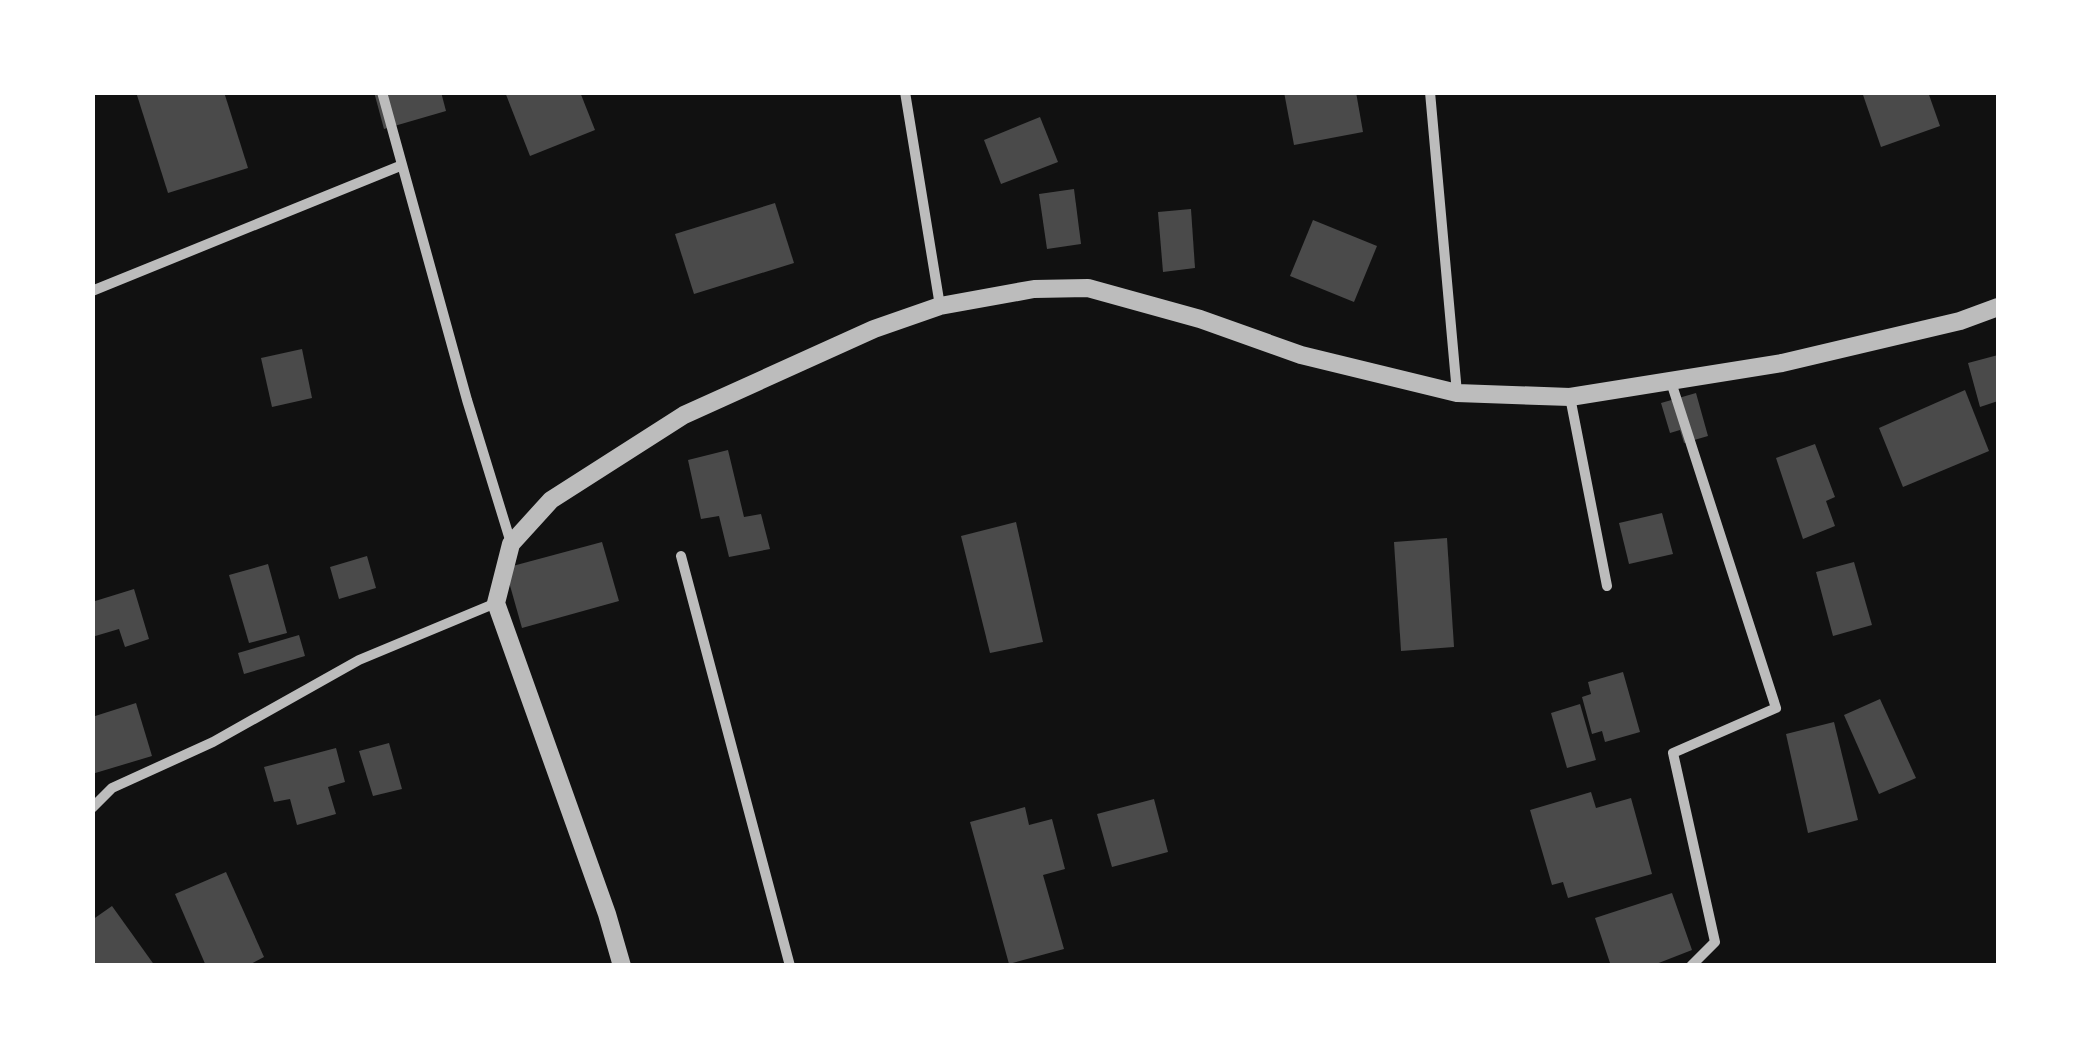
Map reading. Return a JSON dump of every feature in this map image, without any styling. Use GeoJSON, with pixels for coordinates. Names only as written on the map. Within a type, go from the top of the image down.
{"type":"FeatureCollection","features":[{"type":"Feature","properties":{"kind":"street"},"geometry":{"type":"LineString","coordinates":[[382,92],[511,544]]}},
{"type":"Feature","properties":{"kind":"street"},"geometry":{"type":"LineString","coordinates":[[905,92],[940,306]]}},
{"type":"Feature","properties":{"kind":"street"},"geometry":{"type":"LineString","coordinates":[[1430,92],[1457,393]]}},
{"type":"Feature","properties":{"kind":"street"},"geometry":{"type":"LineString","coordinates":[[92,292],[400,166]]}},
{"type":"Feature","properties":{"kind":"street"},"geometry":{"type":"LineString","coordinates":[[622,966],[496,603],[511,544],[551,500],[684,415],[874,329],[940,306],[1034,289],[1088,288],[1200,319],[1301,355],[1457,393],[1570,397],[1782,363],[1960,321],[1998,307]]}},
{"type":"Feature","properties":{"kind":"street"},"geometry":{"type":"LineString","coordinates":[[1671,382],[1776,708],[1674,753],[1715,942],[1691,966]]}},
{"type":"Feature","properties":{"kind":"street"},"geometry":{"type":"LineString","coordinates":[[1570,397],[1607,586]]}},
{"type":"Feature","properties":{"kind":"street"},"geometry":{"type":"LineString","coordinates":[[682,556],[790,966]]}},
{"type":"Feature","properties":{"kind":"street"},"geometry":{"type":"LineString","coordinates":[[92,808],[112,788],[213,742],[359,660],[496,603]]}},
{"type":"Feature","properties":{"kind":"building"},"geometry":{"type":"Polygon","coordinates":[[[136,92],[224,92],[248,168],[168,193],[136,92]]]}},
{"type":"Feature","properties":{"kind":"building"},"geometry":{"type":"Polygon","coordinates":[[[374,92],[441,92],[446,111],[384,129],[374,92]]]}},
{"type":"Feature","properties":{"kind":"building"},"geometry":{"type":"Polygon","coordinates":[[[505,92],[580,92],[595,130],[530,156],[505,92]]]}},
{"type":"Feature","properties":{"kind":"building"},"geometry":{"type":"Polygon","coordinates":[[[1284,92],[1356,92],[1363,132],[1294,145],[1284,92]]]}},
{"type":"Feature","properties":{"kind":"building"},"geometry":{"type":"Polygon","coordinates":[[[1862,92],[1928,92],[1940,126],[1881,147],[1862,92]]]}},
{"type":"Feature","properties":{"kind":"building"},"geometry":{"type":"Polygon","coordinates":[[[1040,117],[1058,162],[1001,184],[984,140],[1040,117]]]}},
{"type":"Feature","properties":{"kind":"building"},"geometry":{"type":"Polygon","coordinates":[[[1074,189],[1081,244],[1047,249],[1039,194],[1074,189]]]}},
{"type":"Feature","properties":{"kind":"building"},"geometry":{"type":"Polygon","coordinates":[[[775,203],[794,263],[694,294],[675,234],[775,203]]]}},
{"type":"Feature","properties":{"kind":"building"},"geometry":{"type":"Polygon","coordinates":[[[1191,209],[1195,268],[1163,272],[1158,212],[1191,209]]]}},
{"type":"Feature","properties":{"kind":"building"},"geometry":{"type":"Polygon","coordinates":[[[1313,220],[1377,246],[1354,302],[1290,276],[1313,220]]]}},
{"type":"Feature","properties":{"kind":"building"},"geometry":{"type":"Polygon","coordinates":[[[302,349],[312,398],[272,407],[261,358],[302,349]]]}},
{"type":"Feature","properties":{"kind":"building"},"geometry":{"type":"Polygon","coordinates":[[[1998,355],[1998,401],[1980,407],[1968,363],[1998,355]]]}},
{"type":"Feature","properties":{"kind":"building"},"geometry":{"type":"Polygon","coordinates":[[[1965,390],[1989,451],[1903,487],[1879,428],[1965,390]]]}},
{"type":"Feature","properties":{"kind":"building"},"geometry":{"type":"Polygon","coordinates":[[[1696,393],[1708,436],[1684,443],[1680,430],[1670,433],[1661,403],[1696,393]]]}},
{"type":"Feature","properties":{"kind":"building"},"geometry":{"type":"Polygon","coordinates":[[[1815,444],[1835,497],[1826,501],[1835,526],[1803,539],[1776,458],[1815,444]]]}},
{"type":"Feature","properties":{"kind":"building"},"geometry":{"type":"Polygon","coordinates":[[[728,450],[744,517],[761,514],[770,549],[729,557],[719,516],[701,519],[688,460],[728,450]]]}},
{"type":"Feature","properties":{"kind":"building"},"geometry":{"type":"Polygon","coordinates":[[[1662,513],[1673,554],[1629,564],[1619,523],[1662,513]]]}},
{"type":"Feature","properties":{"kind":"building"},"geometry":{"type":"Polygon","coordinates":[[[1016,522],[1043,642],[990,653],[961,536],[1016,522]]]}},
{"type":"Feature","properties":{"kind":"building"},"geometry":{"type":"Polygon","coordinates":[[[1447,538],[1454,647],[1401,651],[1394,542],[1447,538]]]}},
{"type":"Feature","properties":{"kind":"building"},"geometry":{"type":"Polygon","coordinates":[[[602,542],[619,601],[522,628],[505,568],[602,542]]]}},
{"type":"Feature","properties":{"kind":"building"},"geometry":{"type":"Polygon","coordinates":[[[367,556],[376,588],[339,599],[330,567],[367,556]]]}},
{"type":"Feature","properties":{"kind":"building"},"geometry":{"type":"Polygon","coordinates":[[[1854,562],[1872,625],[1833,636],[1816,572],[1854,562]]]}},
{"type":"Feature","properties":{"kind":"building"},"geometry":{"type":"Polygon","coordinates":[[[268,564],[287,633],[249,643],[229,575],[268,564]]]}},
{"type":"Feature","properties":{"kind":"building"},"geometry":{"type":"Polygon","coordinates":[[[134,589],[149,639],[125,647],[119,629],[92,637],[92,602],[134,589]]]}},
{"type":"Feature","properties":{"kind":"building"},"geometry":{"type":"Polygon","coordinates":[[[299,635],[305,656],[244,674],[238,653],[299,635]]]}},
{"type":"Feature","properties":{"kind":"building"},"geometry":{"type":"Polygon","coordinates":[[[1623,672],[1640,732],[1605,742],[1602,731],[1592,734],[1582,697],[1591,694],[1588,682],[1623,672]]]}},
{"type":"Feature","properties":{"kind":"building"},"geometry":{"type":"Polygon","coordinates":[[[1880,699],[1916,778],[1879,794],[1844,715],[1880,699]]]}},
{"type":"Feature","properties":{"kind":"building"},"geometry":{"type":"Polygon","coordinates":[[[136,703],[152,756],[92,774],[92,717],[136,703]]]}},
{"type":"Feature","properties":{"kind":"building"},"geometry":{"type":"Polygon","coordinates":[[[1580,704],[1596,760],[1567,768],[1551,713],[1580,704]]]}},
{"type":"Feature","properties":{"kind":"building"},"geometry":{"type":"Polygon","coordinates":[[[1834,722],[1858,820],[1808,833],[1786,734],[1834,722]]]}},
{"type":"Feature","properties":{"kind":"building"},"geometry":{"type":"Polygon","coordinates":[[[389,743],[402,789],[373,796],[359,751],[389,743]]]}},
{"type":"Feature","properties":{"kind":"building"},"geometry":{"type":"Polygon","coordinates":[[[336,748],[345,782],[328,787],[336,814],[297,825],[290,799],[274,802],[264,767],[336,748]]]}},
{"type":"Feature","properties":{"kind":"building"},"geometry":{"type":"Polygon","coordinates":[[[1591,792],[1596,808],[1631,798],[1652,874],[1568,898],[1563,882],[1552,885],[1530,810],[1591,792]]]}},
{"type":"Feature","properties":{"kind":"building"},"geometry":{"type":"Polygon","coordinates":[[[1154,799],[1168,852],[1112,867],[1097,814],[1154,799]]]}},
{"type":"Feature","properties":{"kind":"building"},"geometry":{"type":"Polygon","coordinates":[[[1025,807],[1029,825],[1052,819],[1065,869],[1043,875],[1064,949],[1009,964],[970,822],[1025,807]]]}},
{"type":"Feature","properties":{"kind":"building"},"geometry":{"type":"Polygon","coordinates":[[[226,872],[264,957],[247,966],[206,966],[175,894],[226,872]]]}},
{"type":"Feature","properties":{"kind":"building"},"geometry":{"type":"Polygon","coordinates":[[[1672,893],[1692,950],[1651,966],[1611,966],[1595,918],[1672,893]]]}},
{"type":"Feature","properties":{"kind":"building"},"geometry":{"type":"Polygon","coordinates":[[[112,906],[155,966],[92,966],[92,920],[112,906]]]}}]}
